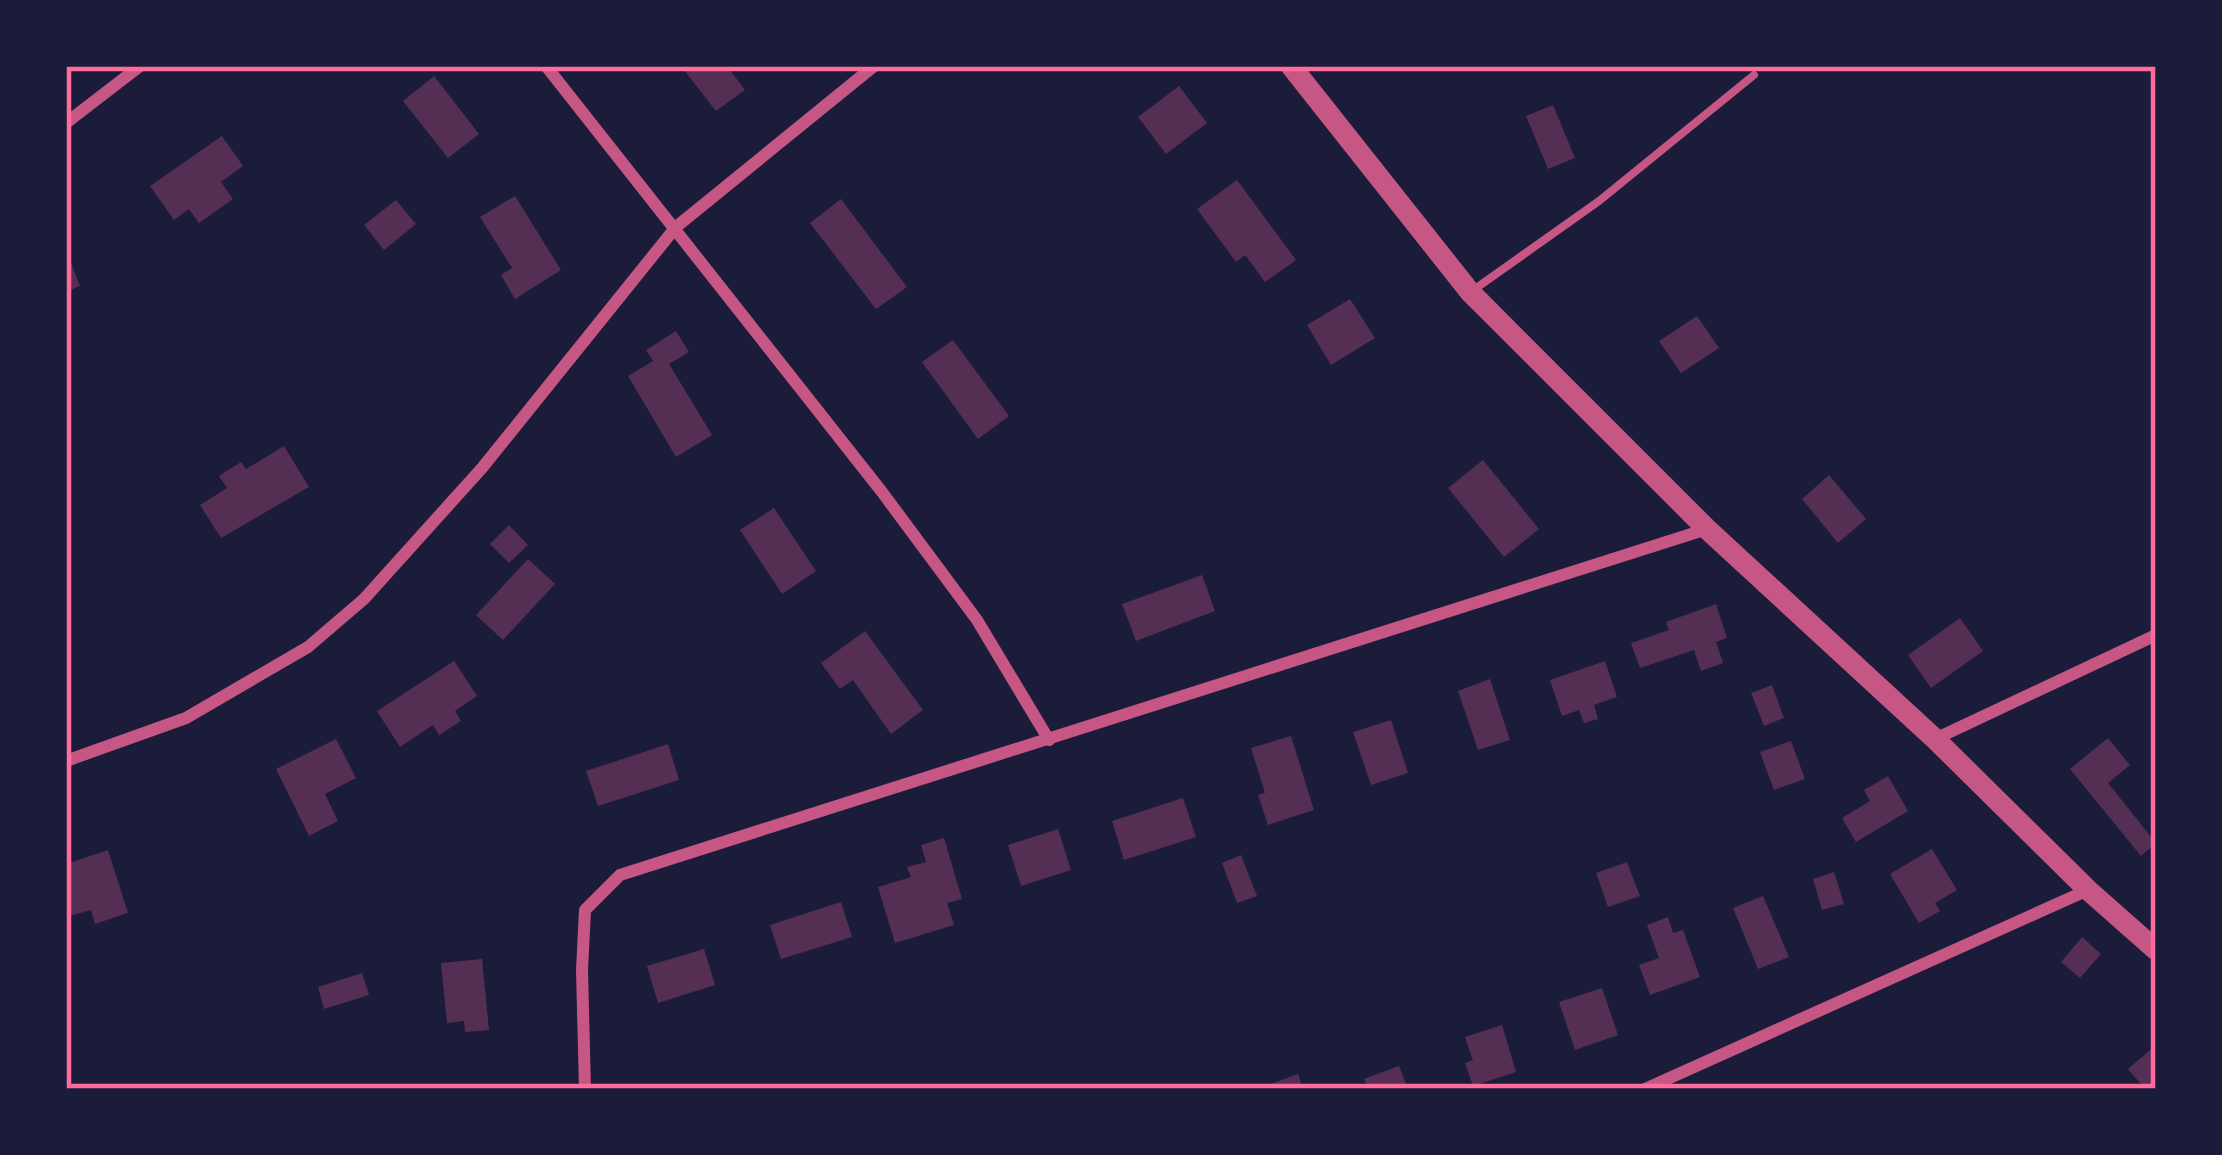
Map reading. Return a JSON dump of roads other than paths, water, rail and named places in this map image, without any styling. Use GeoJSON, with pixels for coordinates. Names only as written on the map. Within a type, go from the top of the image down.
{"type":"FeatureCollection","features":[{"type":"Feature","properties":{"kind":"street"},"geometry":{"type":"LineString","coordinates":[[66,123],[140,66]]}},
{"type":"Feature","properties":{"kind":"street"},"geometry":{"type":"LineString","coordinates":[[546,66],[883,492],[977,620],[1049,740]]}},
{"type":"Feature","properties":{"kind":"street"},"geometry":{"type":"LineString","coordinates":[[66,760],[185,718],[308,647],[364,599],[482,468],[676,227],[874,66]]}},
{"type":"Feature","properties":{"kind":"street"},"geometry":{"type":"LineString","coordinates":[[1291,66],[1470,292],[1707,529],[2156,950]]}},
{"type":"Feature","properties":{"kind":"street"},"geometry":{"type":"LineString","coordinates":[[586,1089],[581,970],[585,910],[620,875],[1707,529]]}},
{"type":"Feature","properties":{"kind":"street"},"geometry":{"type":"LineString","coordinates":[[1935,739],[2156,635]]}},
{"type":"Feature","properties":{"kind":"street"},"geometry":{"type":"LineString","coordinates":[[1645,1089],[2088,890]]}},
{"type":"Feature","properties":{"kind":"lane"},"geometry":{"type":"LineString","coordinates":[[1470,292],[1599,201],[1754,75]]}}]}
